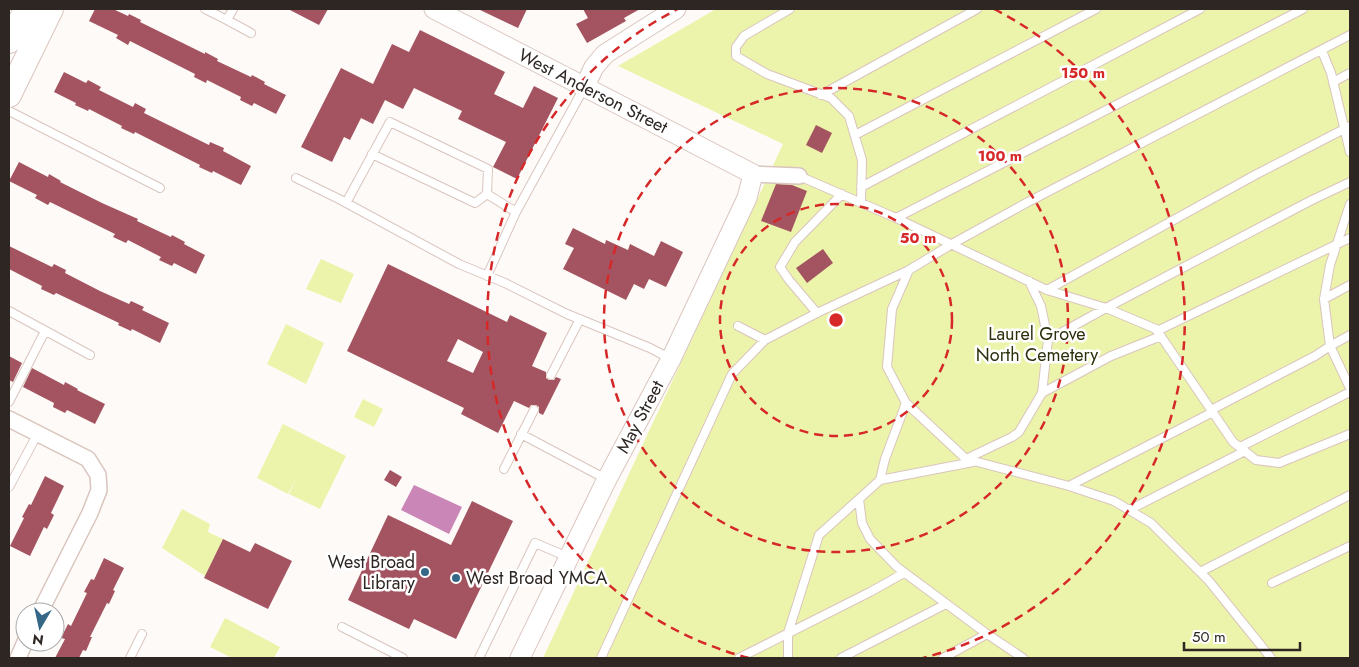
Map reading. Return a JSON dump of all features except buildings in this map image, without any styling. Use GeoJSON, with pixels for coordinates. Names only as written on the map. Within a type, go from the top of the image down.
{"type":"FeatureCollection","features":[{"type":"Feature","properties":{"kind":"main road"},"geometry":{"type":"LineString","coordinates":[[9,41],[27,9]]}},
{"type":"Feature","properties":{"kind":"main road"},"geometry":{"type":"LineString","coordinates":[[9,95],[50,9]]}},
{"type":"Feature","properties":{"kind":"street","name":"West Anderson Street"},"geometry":{"type":"LineString","coordinates":[[434,9],[752,174]]}},
{"type":"Feature","properties":{"kind":"street"},"geometry":{"type":"LineString","coordinates":[[585,86],[594,68],[605,54],[676,9]]}},
{"type":"Feature","properties":{"kind":"street"},"geometry":{"type":"LineString","coordinates":[[752,174],[800,176]]}},
{"type":"Feature","properties":{"kind":"street","name":"May Street"},"geometry":{"type":"LineString","coordinates":[[520,658],[608,479],[670,359],[747,198],[752,174]]}},
{"type":"Feature","properties":{"kind":"street"},"geometry":{"type":"LineString","coordinates":[[9,419],[88,459],[98,475],[99,490],[90,513],[45,602]]}},
{"type":"Feature","properties":{"kind":"lane"},"geometry":{"type":"LineString","coordinates":[[205,9],[251,33]]}},
{"type":"Feature","properties":{"kind":"lane"},"geometry":{"type":"LineString","coordinates":[[227,20],[233,9]]}},
{"type":"Feature","properties":{"kind":"lane"},"geometry":{"type":"LineString","coordinates":[[790,9],[744,36],[736,47],[736,56],[767,74],[831,98],[849,116],[862,160],[861,203]]}},
{"type":"Feature","properties":{"kind":"lane"},"geometry":{"type":"LineString","coordinates":[[821,94],[977,9]]}},
{"type":"Feature","properties":{"kind":"lane"},"geometry":{"type":"LineString","coordinates":[[855,136],[1096,9]]}},
{"type":"Feature","properties":{"kind":"lane"},"geometry":{"type":"LineString","coordinates":[[861,187],[1200,9]]}},
{"type":"Feature","properties":{"kind":"lane"},"geometry":{"type":"LineString","coordinates":[[896,218],[1303,9]]}},
{"type":"Feature","properties":{"kind":"lane"},"geometry":{"type":"LineString","coordinates":[[601,658],[732,374],[765,340],[908,270],[1046,192],[1350,35]]}},
{"type":"Feature","properties":{"kind":"lane"},"geometry":{"type":"LineString","coordinates":[[1322,51],[1347,127],[1350,152]]}},
{"type":"Feature","properties":{"kind":"lane"},"geometry":{"type":"LineString","coordinates":[[1333,82],[1350,72]]}},
{"type":"Feature","properties":{"kind":"lane"},"geometry":{"type":"LineString","coordinates":[[487,276],[516,212],[585,86]]}},
{"type":"Feature","properties":{"kind":"lane"},"geometry":{"type":"LineString","coordinates":[[9,111],[160,188]]}},
{"type":"Feature","properties":{"kind":"lane"},"geometry":{"type":"LineString","coordinates":[[346,203],[390,122],[488,169],[487,194]]}},
{"type":"Feature","properties":{"kind":"lane"},"geometry":{"type":"LineString","coordinates":[[1047,290],[1347,127]]}},
{"type":"Feature","properties":{"kind":"lane"},"geometry":{"type":"LineString","coordinates":[[372,154],[475,203],[487,194]]}},
{"type":"Feature","properties":{"kind":"lane"},"geometry":{"type":"LineString","coordinates":[[800,176],[896,218],[1047,290],[1106,308],[1156,329],[1233,442],[1256,460],[1278,463],[1350,434]]}},
{"type":"Feature","properties":{"kind":"lane"},"geometry":{"type":"LineString","coordinates":[[296,178],[459,264],[580,319],[650,348],[670,359]]}},
{"type":"Feature","properties":{"kind":"lane"},"geometry":{"type":"LineString","coordinates":[[1048,340],[1312,200],[1350,182]]}},
{"type":"Feature","properties":{"kind":"lane"},"geometry":{"type":"LineString","coordinates":[[487,194],[516,212]]}},
{"type":"Feature","properties":{"kind":"lane"},"geometry":{"type":"LineString","coordinates":[[817,313],[780,267],[795,242],[842,194]]}},
{"type":"Feature","properties":{"kind":"lane"},"geometry":{"type":"LineString","coordinates":[[1129,510],[1350,390],[1330,346],[1324,300],[1330,265],[1350,204]]}},
{"type":"Feature","properties":{"kind":"lane"},"geometry":{"type":"LineString","coordinates":[[1042,394],[1111,356],[1159,334],[1350,238]]}},
{"type":"Feature","properties":{"kind":"lane"},"geometry":{"type":"LineString","coordinates":[[908,270],[892,309],[887,367],[906,403],[970,460],[1069,486],[1114,501],[1151,523],[1200,572],[1271,658]]}},
{"type":"Feature","properties":{"kind":"lane"},"geometry":{"type":"LineString","coordinates":[[788,658],[788,633],[820,535],[880,480],[970,460],[1019,432],[1042,394],[1048,340],[1041,306],[1029,281]]}},
{"type":"Feature","properties":{"kind":"lane"},"geometry":{"type":"LineString","coordinates":[[1324,300],[1350,285]]}},
{"type":"Feature","properties":{"kind":"lane"},"geometry":{"type":"LineString","coordinates":[[9,311],[90,354]]}},
{"type":"Feature","properties":{"kind":"lane"},"geometry":{"type":"LineString","coordinates":[[551,375],[580,319]]}},
{"type":"Feature","properties":{"kind":"lane"},"geometry":{"type":"LineString","coordinates":[[738,326],[765,340]]}},
{"type":"Feature","properties":{"kind":"lane"},"geometry":{"type":"LineString","coordinates":[[9,402],[45,331]]}},
{"type":"Feature","properties":{"kind":"lane"},"geometry":{"type":"LineString","coordinates":[[1069,486],[1350,336]]}},
{"type":"Feature","properties":{"kind":"lane"},"geometry":{"type":"LineString","coordinates":[[880,480],[885,459],[906,403]]}},
{"type":"Feature","properties":{"kind":"lane"},"geometry":{"type":"LineString","coordinates":[[504,469],[534,410]]}},
{"type":"Feature","properties":{"kind":"lane"},"geometry":{"type":"LineString","coordinates":[[9,487],[38,433]]}},
{"type":"Feature","properties":{"kind":"lane"},"geometry":{"type":"LineString","coordinates":[[521,434],[583,468],[608,479]]}},
{"type":"Feature","properties":{"kind":"lane"},"geometry":{"type":"LineString","coordinates":[[1200,572],[1350,495]]}},
{"type":"Feature","properties":{"kind":"lane"},"geometry":{"type":"LineString","coordinates":[[860,499],[862,523],[870,539],[897,567],[987,634],[1023,658]]}},
{"type":"Feature","properties":{"kind":"lane"},"geometry":{"type":"LineString","coordinates":[[479,658],[535,543],[570,558]]}},
{"type":"Feature","properties":{"kind":"lane"},"geometry":{"type":"LineString","coordinates":[[1272,583],[1350,546]]}},
{"type":"Feature","properties":{"kind":"lane"},"geometry":{"type":"LineString","coordinates":[[739,658],[904,573]]}},
{"type":"Feature","properties":{"kind":"lane"},"geometry":{"type":"LineString","coordinates":[[841,658],[946,604]]}},
{"type":"Feature","properties":{"kind":"lane"},"geometry":{"type":"LineString","coordinates":[[342,627],[403,658]]}},
{"type":"Feature","properties":{"kind":"lane"},"geometry":{"type":"LineString","coordinates":[[130,658],[142,634]]}},
{"type":"Feature","properties":{"kind":"lane"},"geometry":{"type":"LineString","coordinates":[[943,658],[987,634]]}},
{"type":"Feature","properties":{"kind":"green space","name":"Laurel Grove North Cemetery"},"geometry":{"type":"Polygon","coordinates":[[[716,9],[1350,9],[1350,658],[543,658],[783,144],[618,66],[716,9]]]}},
{"type":"Feature","properties":{"kind":"green space"},"geometry":{"type":"Polygon","coordinates":[[[321,259],[354,274],[341,303],[306,289],[321,259]]]}},
{"type":"Feature","properties":{"kind":"green space"},"geometry":{"type":"Polygon","coordinates":[[[286,324],[324,343],[306,384],[267,364],[286,324]]]}},
{"type":"Feature","properties":{"kind":"green space"},"geometry":{"type":"Polygon","coordinates":[[[363,399],[383,409],[374,427],[354,417],[363,399]]]}},
{"type":"Feature","properties":{"kind":"green space"},"geometry":{"type":"Polygon","coordinates":[[[283,424],[346,456],[320,509],[289,494],[296,478],[288,494],[257,478],[283,424]]]}},
{"type":"Feature","properties":{"kind":"green space"},"geometry":{"type":"Polygon","coordinates":[[[182,509],[210,524],[208,532],[223,539],[205,576],[162,548],[182,509]]]}},
{"type":"Feature","properties":{"kind":"green space"},"geometry":{"type":"Polygon","coordinates":[[[225,618],[280,647],[274,658],[232,658],[210,647],[225,618]]]}},
{"type":"Feature","properties":{"kind":"shaded area"},"geometry":{"type":"Polygon","coordinates":[[[414,485],[462,507],[449,534],[401,510],[414,485]]]}},
{"type":"Feature","properties":{"kind":"place","name":"West Broad Library"},"geometry":{"type":"Point","coordinates":[425,572]}},
{"type":"Feature","properties":{"kind":"place","name":"West Broad YMCA"},"geometry":{"type":"Point","coordinates":[456,578]}}]}
